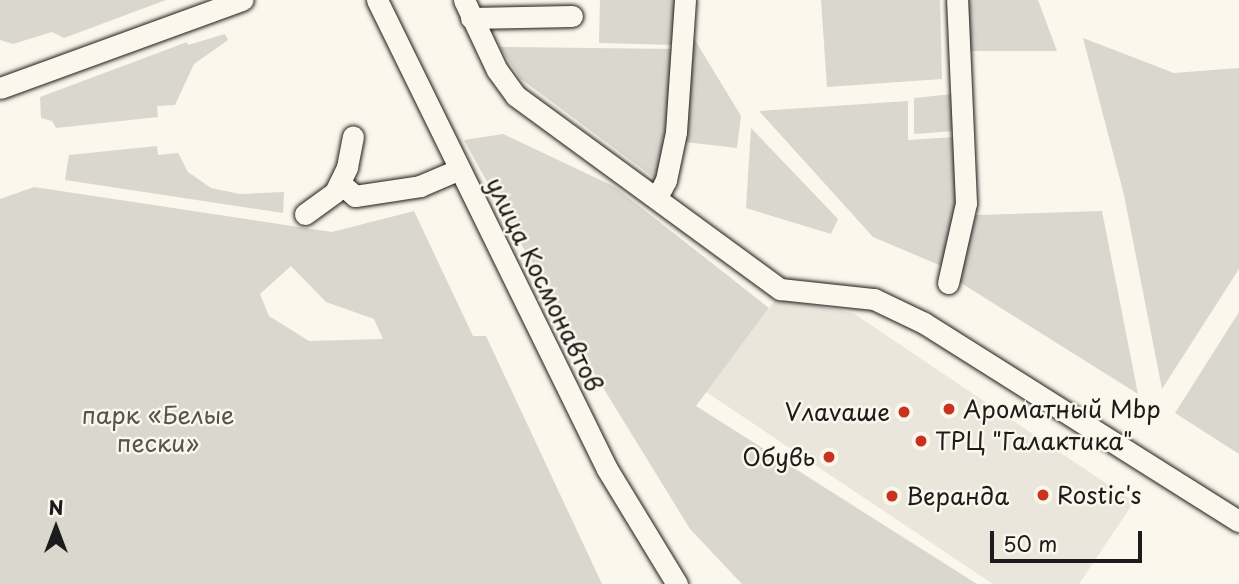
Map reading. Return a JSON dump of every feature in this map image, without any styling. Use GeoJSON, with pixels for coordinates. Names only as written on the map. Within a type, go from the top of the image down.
{"type":"FeatureCollection","features":[{"type":"Feature","properties":{"kind":"street"},"geometry":{"type":"LineString","coordinates":[[0,88],[242,0]]}},
{"type":"Feature","properties":{"kind":"street","name":"улица Космонавтов"},"geometry":{"type":"LineString","coordinates":[[377,0],[607,469],[647,542],[677,584]]}},
{"type":"Feature","properties":{"kind":"street"},"geometry":{"type":"LineString","coordinates":[[657,197],[676,132],[685,0]]}},
{"type":"Feature","properties":{"kind":"street"},"geometry":{"type":"LineString","coordinates":[[948,283],[966,203],[957,0]]}},
{"type":"Feature","properties":{"kind":"street"},"geometry":{"type":"LineString","coordinates":[[467,9],[497,70],[516,96],[780,289],[874,299],[925,323],[1239,521]]}},
{"type":"Feature","properties":{"kind":"street"},"geometry":{"type":"LineString","coordinates":[[467,9],[572,16]]}},
{"type":"Feature","properties":{"kind":"street"},"geometry":{"type":"LineString","coordinates":[[304,214],[327,202],[340,183],[353,137]]}},
{"type":"Feature","properties":{"kind":"street"},"geometry":{"type":"LineString","coordinates":[[340,183],[355,195],[420,186],[460,169]]}},
{"type":"Feature","properties":{"kind":"shaded area","name":"ТРЦ \"Галактика\""},"geometry":{"type":"Polygon","coordinates":[[[777,298],[853,313],[1134,502],[1079,584],[993,584],[706,392],[777,298]]]}},
{"type":"Feature","properties":{"kind":"green space"},"geometry":{"type":"Polygon","coordinates":[[[0,0],[166,0],[64,38],[52,32],[13,44],[0,40],[0,0]]]}},
{"type":"Feature","properties":{"kind":"green space"},"geometry":{"type":"Polygon","coordinates":[[[600,0],[676,0],[675,45],[599,43],[600,0]]]}},
{"type":"Feature","properties":{"kind":"green space"},"geometry":{"type":"Polygon","coordinates":[[[821,0],[940,0],[942,79],[827,87],[821,0]]]}},
{"type":"Feature","properties":{"kind":"green space"},"geometry":{"type":"Polygon","coordinates":[[[962,0],[1038,0],[1057,51],[964,51],[962,0]]]}},
{"type":"Feature","properties":{"kind":"green space"},"geometry":{"type":"Polygon","coordinates":[[[690,32],[741,116],[737,148],[685,142],[690,32]]]}},
{"type":"Feature","properties":{"kind":"green space"},"geometry":{"type":"Polygon","coordinates":[[[225,34],[228,40],[194,64],[175,105],[157,106],[158,117],[56,128],[52,121],[41,118],[40,97],[187,42],[188,45],[225,34]]]}},
{"type":"Feature","properties":{"kind":"green space"},"geometry":{"type":"Polygon","coordinates":[[[1083,38],[1174,73],[1239,68],[1239,269],[1162,389],[1124,195],[1083,38]]]}},
{"type":"Feature","properties":{"kind":"green space"},"geometry":{"type":"Polygon","coordinates":[[[500,47],[677,49],[676,87],[657,180],[521,79],[500,47]]]}},
{"type":"Feature","properties":{"kind":"green space"},"geometry":{"type":"Polygon","coordinates":[[[953,94],[955,131],[914,134],[914,98],[953,94]]]}},
{"type":"Feature","properties":{"kind":"green space"},"geometry":{"type":"Polygon","coordinates":[[[908,101],[908,140],[954,137],[958,203],[944,267],[873,237],[759,111],[908,101]]]}},
{"type":"Feature","properties":{"kind":"green space"},"geometry":{"type":"Polygon","coordinates":[[[751,128],[838,219],[831,234],[746,208],[751,128]]]}},
{"type":"Feature","properties":{"kind":"green space"},"geometry":{"type":"Polygon","coordinates":[[[503,134],[615,187],[769,308],[696,406],[977,584],[742,584],[690,529],[578,347],[464,140],[503,134]]]}},
{"type":"Feature","properties":{"kind":"green space"},"geometry":{"type":"Polygon","coordinates":[[[157,146],[158,155],[178,153],[188,172],[211,188],[240,194],[284,192],[283,213],[65,180],[69,155],[157,146]]]}},
{"type":"Feature","properties":{"kind":"green space","name":"парк «Белые пески»"},"geometry":{"type":"Polygon","coordinates":[[[34,187],[332,232],[414,211],[473,336],[486,336],[602,584],[0,584],[0,199],[34,187]],[[291,266],[260,294],[269,316],[309,341],[383,339],[374,319],[326,302],[291,266]]]}},
{"type":"Feature","properties":{"kind":"green space"},"geometry":{"type":"Polygon","coordinates":[[[1102,211],[1138,394],[958,281],[976,215],[1102,211]]]}},
{"type":"Feature","properties":{"kind":"green space"},"geometry":{"type":"Polygon","coordinates":[[[1239,312],[1239,454],[1175,413],[1239,312]]]}},
{"type":"Feature","properties":{"kind":"place","name":"Ароматный Мbр"},"geometry":{"type":"Point","coordinates":[949,409]}},
{"type":"Feature","properties":{"kind":"place","name":"Vлаvаше"},"geometry":{"type":"Point","coordinates":[904,412]}},
{"type":"Feature","properties":{"kind":"place","name":"ТРЦ \"Галактика\""},"geometry":{"type":"Point","coordinates":[921,441]}},
{"type":"Feature","properties":{"kind":"place","name":"Обувь"},"geometry":{"type":"Point","coordinates":[829,457]}},
{"type":"Feature","properties":{"kind":"place","name":"Rostic's"},"geometry":{"type":"Point","coordinates":[1043,495]}},
{"type":"Feature","properties":{"kind":"place","name":"Веранда"},"geometry":{"type":"Point","coordinates":[892,496]}}]}
